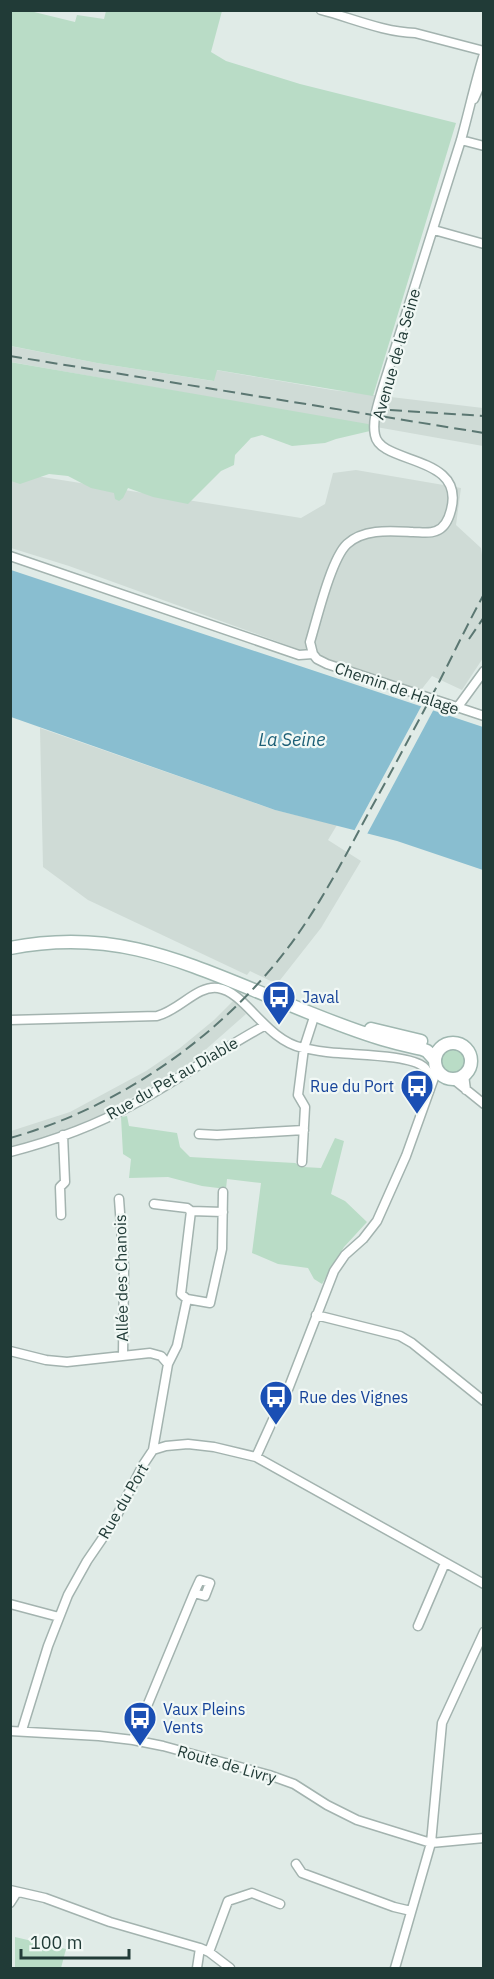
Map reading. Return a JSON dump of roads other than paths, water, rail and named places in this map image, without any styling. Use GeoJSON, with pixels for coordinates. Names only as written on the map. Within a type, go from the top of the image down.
{"type":"FeatureCollection","features":[{"type":"Feature","properties":{"kind":"main road"},"geometry":{"type":"LineString","coordinates":[[10,948],[58,941],[112,944],[179,960],[380,1039],[427,1051],[435,1062],[460,1070],[483,1063]]}},
{"type":"Feature","properties":{"kind":"main road"},"geometry":{"type":"LineString","coordinates":[[349,1027],[382,1031],[443,1046],[458,1044],[463,1047],[460,1070]]}},
{"type":"Feature","properties":{"kind":"main road"},"geometry":{"type":"LineString","coordinates":[[435,1062],[436,1054],[443,1046]]}},
{"type":"Feature","properties":{"kind":"main road"},"geometry":{"type":"LineString","coordinates":[[460,1070],[483,1055]]}},
{"type":"Feature","properties":{"kind":"street"},"geometry":{"type":"LineString","coordinates":[[321,10],[483,53]]}},
{"type":"Feature","properties":{"kind":"street","name":"Avenue de la Seine"},"geometry":{"type":"LineString","coordinates":[[471,105],[472,90],[483,53]]}},
{"type":"Feature","properties":{"kind":"street","name":"Avenue de la Seine"},"geometry":{"type":"LineString","coordinates":[[313,654],[310,642],[332,572],[338,555],[348,543],[374,532],[435,532],[446,523],[452,509],[453,493],[446,478],[434,469],[378,443],[375,435],[375,419],[471,105],[483,76]]}},
{"type":"Feature","properties":{"kind":"street"},"geometry":{"type":"LineString","coordinates":[[461,140],[483,146]]}},
{"type":"Feature","properties":{"kind":"street"},"geometry":{"type":"LineString","coordinates":[[434,230],[483,244]]}},
{"type":"Feature","properties":{"kind":"street"},"geometry":{"type":"LineString","coordinates":[[10,556],[299,655],[313,654]]}},
{"type":"Feature","properties":{"kind":"street","name":"Chemin de Halage"},"geometry":{"type":"LineString","coordinates":[[313,654],[327,664],[483,716]]}},
{"type":"Feature","properties":{"kind":"street"},"geometry":{"type":"LineString","coordinates":[[457,708],[483,671]]}},
{"type":"Feature","properties":{"kind":"street"},"geometry":{"type":"LineString","coordinates":[[10,1020],[157,1016],[169,1013],[196,993],[216,988],[234,995],[264,1026],[288,1043],[335,1053],[408,1060],[423,1065],[427,1069],[431,1085]]}},
{"type":"Feature","properties":{"kind":"street"},"geometry":{"type":"LineString","coordinates":[[302,1162],[305,1107],[298,1095],[304,1048],[315,1014]]}},
{"type":"Feature","properties":{"kind":"street","name":"Rue du Pet au Diable"},"geometry":{"type":"LineString","coordinates":[[10,1152],[63,1135],[133,1104],[230,1044],[264,1026]]}},
{"type":"Feature","properties":{"kind":"street"},"geometry":{"type":"LineString","coordinates":[[435,1062],[431,1085],[406,1156],[377,1221],[363,1239],[345,1255],[334,1271],[315,1315],[288,1392],[281,1402],[256,1457],[483,1584]]}},
{"type":"Feature","properties":{"kind":"street"},"geometry":{"type":"LineString","coordinates":[[431,1085],[460,1070],[466,1090],[483,1104]]}},
{"type":"Feature","properties":{"kind":"street"},"geometry":{"type":"LineString","coordinates":[[199,1134],[304,1130]]}},
{"type":"Feature","properties":{"kind":"street"},"geometry":{"type":"LineString","coordinates":[[61,1215],[60,1187],[65,1182],[63,1135]]}},
{"type":"Feature","properties":{"kind":"street"},"geometry":{"type":"LineString","coordinates":[[191,1211],[181,1294],[187,1299],[210,1303],[222,1249],[223,1192]]}},
{"type":"Feature","properties":{"kind":"street","name":"Allée des Chanois"},"geometry":{"type":"LineString","coordinates":[[119,1199],[124,1286],[123,1356]]}},
{"type":"Feature","properties":{"kind":"street"},"geometry":{"type":"LineString","coordinates":[[154,1204],[187,1208],[191,1211],[223,1212]]}},
{"type":"Feature","properties":{"kind":"street"},"geometry":{"type":"LineString","coordinates":[[153,1450],[168,1364],[177,1346],[187,1299]]}},
{"type":"Feature","properties":{"kind":"street"},"geometry":{"type":"LineString","coordinates":[[315,1315],[400,1336],[412,1343],[483,1401]]}},
{"type":"Feature","properties":{"kind":"street"},"geometry":{"type":"LineString","coordinates":[[10,1351],[46,1360],[67,1362],[150,1353],[161,1356],[168,1364]]}},
{"type":"Feature","properties":{"kind":"street","name":"Rue du Port"},"geometry":{"type":"LineString","coordinates":[[22,1730],[68,1595],[113,1523],[153,1450],[188,1444],[214,1447],[256,1457]]}},
{"type":"Feature","properties":{"kind":"street"},"geometry":{"type":"LineString","coordinates":[[418,1626],[445,1563]]}},
{"type":"Feature","properties":{"kind":"street"},"geometry":{"type":"LineString","coordinates":[[133,1740],[194,1593]]}},
{"type":"Feature","properties":{"kind":"street"},"geometry":{"type":"LineString","coordinates":[[10,1604],[59,1617]]}},
{"type":"Feature","properties":{"kind":"street"},"geometry":{"type":"LineString","coordinates":[[395,1968],[431,1843],[442,1723],[483,1632]]}},
{"type":"Feature","properties":{"kind":"street","name":"Route de Livry"},"geometry":{"type":"LineString","coordinates":[[10,1731],[22,1730],[133,1740],[270,1775],[294,1784],[327,1805],[357,1820],[431,1843]]}},
{"type":"Feature","properties":{"kind":"street"},"geometry":{"type":"LineString","coordinates":[[431,1843],[483,1838]]}},
{"type":"Feature","properties":{"kind":"street"},"geometry":{"type":"LineString","coordinates":[[296,1864],[302,1873],[394,1907],[411,1911]]}},
{"type":"Feature","properties":{"kind":"street"},"geometry":{"type":"LineString","coordinates":[[10,1903],[14,1891],[45,1898],[110,1922],[200,1948],[230,1968]]}},
{"type":"Feature","properties":{"kind":"street"},"geometry":{"type":"LineString","coordinates":[[209,1952],[228,1901],[252,1893],[280,1904]]}},
{"type":"Feature","properties":{"kind":"street"},"geometry":{"type":"LineString","coordinates":[[197,1968],[200,1948]]}},
{"type":"Feature","properties":{"kind":"water","name":"La Seine"},"geometry":{"type":"Polygon","coordinates":[[[11,570],[483,727],[483,870],[397,841],[275,810],[11,717],[11,570]]]}},
{"type":"Feature","properties":{"kind":"railway"},"geometry":{"type":"LineString","coordinates":[[10,356],[484,433]]}},
{"type":"Feature","properties":{"kind":"railway"},"geometry":{"type":"LineString","coordinates":[[390,410],[484,416]]}},
{"type":"Feature","properties":{"kind":"railway"},"geometry":{"type":"LineString","coordinates":[[10,1138],[48,1126],[86,1110],[122,1092],[156,1070],[220,1021],[276,963],[315,909],[337,870],[436,688],[484,594]]}},
{"type":"Feature","properties":{"kind":"railway"},"geometry":{"type":"LineString","coordinates":[[469,639],[484,617]]}},
{"type":"Feature","properties":{"kind":"place","name":"Javal"},"geometry":{"type":"Point","coordinates":[279,1026]}},
{"type":"Feature","properties":{"kind":"place","name":"Rue du Port"},"geometry":{"type":"Point","coordinates":[417,1115]}},
{"type":"Feature","properties":{"kind":"place","name":"Rue des Vignes"},"geometry":{"type":"Point","coordinates":[276,1426]}},
{"type":"Feature","properties":{"kind":"place","name":"Vaux Pleins Vents"},"geometry":{"type":"Point","coordinates":[140,1747]}}]}
